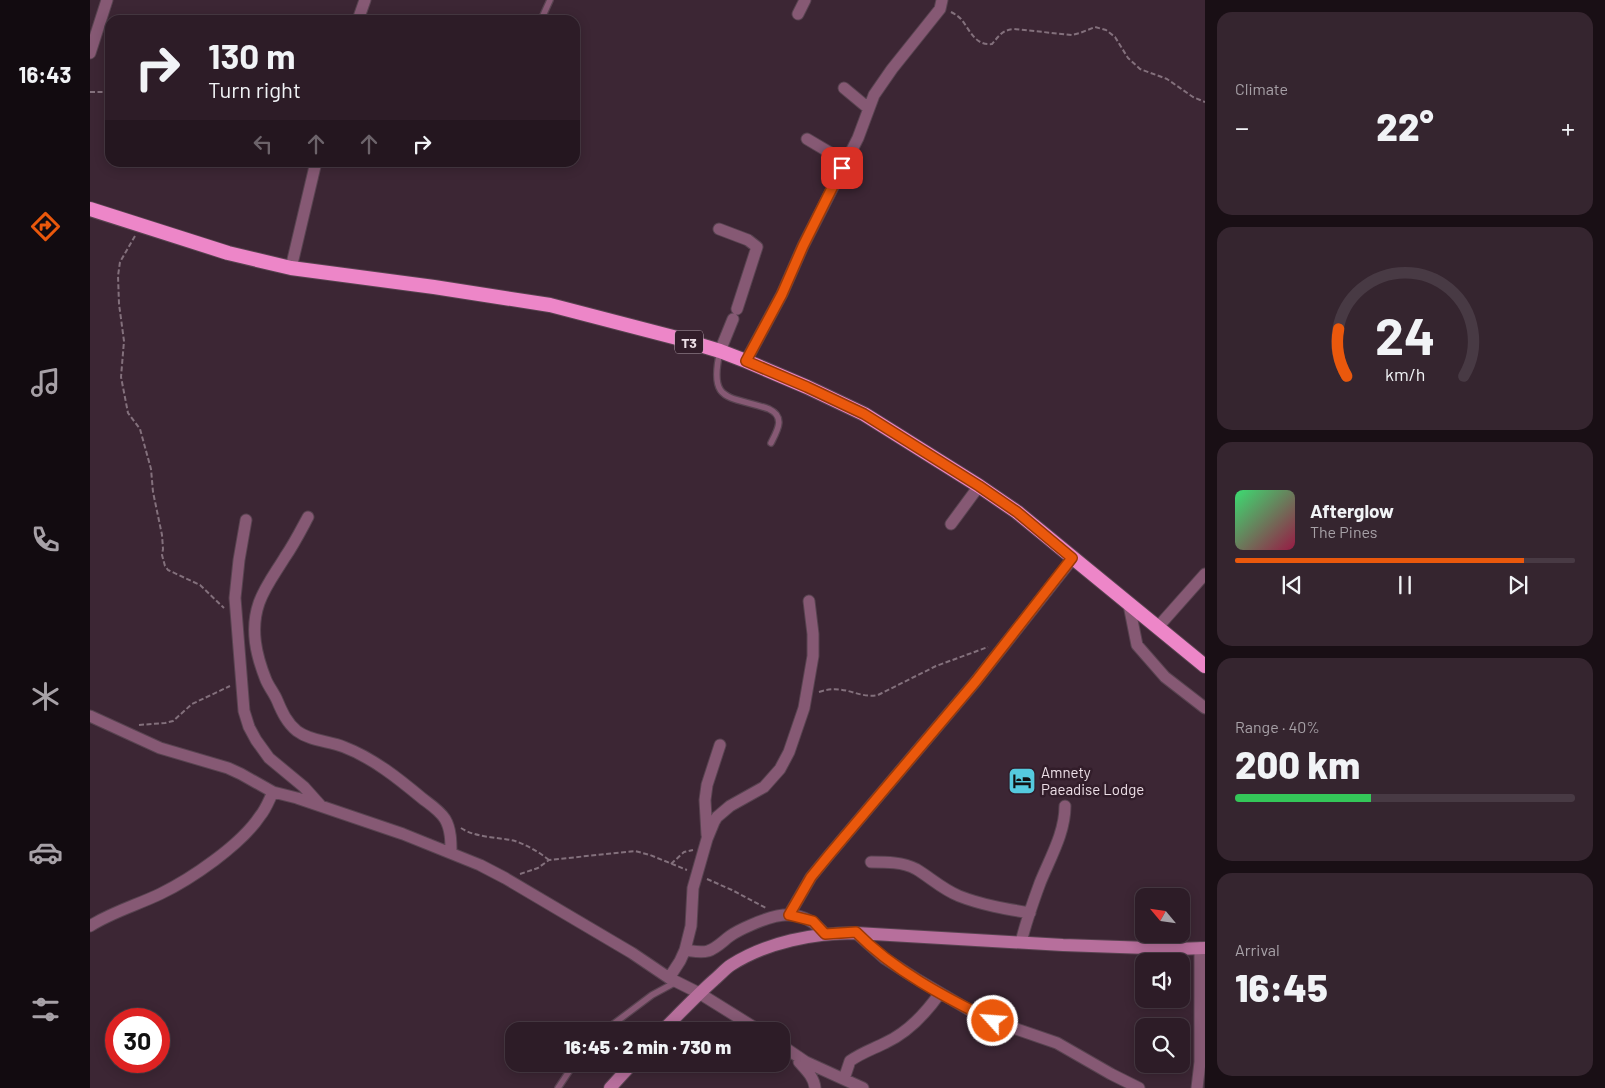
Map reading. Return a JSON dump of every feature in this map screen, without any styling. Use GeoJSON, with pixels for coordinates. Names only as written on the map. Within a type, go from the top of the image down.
{"type":"FeatureCollection","features":[{"type":"Feature","properties":{"kind":"highway","name":"T3"},"geometry":{"type":"LineString","coordinates":[[90,209],[228,253],[291,268],[434,287],[550,306],[720,350],[807,387],[864,414],[979,486],[1017,512],[1205,666]]}},
{"type":"Feature","properties":{"kind":"main road"},"geometry":{"type":"LineString","coordinates":[[671,1022],[699,993],[731,965],[758,952],[802,938],[825,934],[856,932],[1020,942],[1176,949],[1203,948]]}},
{"type":"Feature","properties":{"kind":"main road"},"geometry":{"type":"LineString","coordinates":[[610,1088],[625,1072]]}},
{"type":"Feature","properties":{"kind":"street"},"geometry":{"type":"LineString","coordinates":[[90,52],[107,0]]}},
{"type":"Feature","properties":{"kind":"street"},"geometry":{"type":"LineString","coordinates":[[360,15],[365,0]]}},
{"type":"Feature","properties":{"kind":"street"},"geometry":{"type":"LineString","coordinates":[[798,14],[805,0]]}},
{"type":"Feature","properties":{"kind":"street"},"geometry":{"type":"LineString","coordinates":[[746,361],[782,294],[803,246],[858,138],[874,95],[941,4]]}},
{"type":"Feature","properties":{"kind":"street"},"geometry":{"type":"LineString","coordinates":[[844,88],[868,108]]}},
{"type":"Feature","properties":{"kind":"street"},"geometry":{"type":"LineString","coordinates":[[807,138],[834,155],[843,165]]}},
{"type":"Feature","properties":{"kind":"street"},"geometry":{"type":"LineString","coordinates":[[291,268],[315,167]]}},
{"type":"Feature","properties":{"kind":"street"},"geometry":{"type":"LineString","coordinates":[[719,229],[748,240],[757,247],[735,314],[720,350]]}},
{"type":"Feature","properties":{"kind":"street"},"geometry":{"type":"LineString","coordinates":[[951,524],[979,486]]}},
{"type":"Feature","properties":{"kind":"street"},"geometry":{"type":"LineString","coordinates":[[308,517],[267,586],[259,603],[254,621],[256,651],[266,681],[282,714],[298,732],[360,754],[412,790],[439,812],[446,820],[449,830],[451,853]]}},
{"type":"Feature","properties":{"kind":"street"},"geometry":{"type":"LineString","coordinates":[[246,520],[235,598],[244,711],[249,727],[269,758],[304,788],[322,807]]}},
{"type":"Feature","properties":{"kind":"street"},"geometry":{"type":"LineString","coordinates":[[785,915],[811,877],[1007,642],[1072,558]]}},
{"type":"Feature","properties":{"kind":"street"},"geometry":{"type":"LineString","coordinates":[[1157,628],[1205,574]]}},
{"type":"Feature","properties":{"kind":"street"},"geometry":{"type":"LineString","coordinates":[[672,980],[685,950],[691,926],[693,888],[696,875],[717,817],[730,806],[764,787],[776,774],[789,752],[804,708],[813,656],[813,634],[809,601]]}},
{"type":"Feature","properties":{"kind":"street"},"geometry":{"type":"LineString","coordinates":[[1129,605],[1138,645],[1165,677],[1205,708]]}},
{"type":"Feature","properties":{"kind":"street"},"geometry":{"type":"LineString","coordinates":[[91,718],[160,748],[228,768],[273,792],[297,798],[403,834],[451,853],[505,878],[632,953],[672,980],[699,993],[746,1022]]}},
{"type":"Feature","properties":{"kind":"street"},"geometry":{"type":"LineString","coordinates":[[706,844],[705,800],[707,785],[720,745]]}},
{"type":"Feature","properties":{"kind":"street"},"geometry":{"type":"LineString","coordinates":[[90,926],[127,907],[166,891],[201,870],[236,842],[250,828],[261,816],[273,792]]}},
{"type":"Feature","properties":{"kind":"street"},"geometry":{"type":"LineString","coordinates":[[1020,942],[1060,834],[1065,806]]}},
{"type":"Feature","properties":{"kind":"street"},"geometry":{"type":"LineString","coordinates":[[871,862],[901,864],[915,869],[942,888],[959,896],[999,908],[1030,913]]}},
{"type":"Feature","properties":{"kind":"street"},"geometry":{"type":"LineString","coordinates":[[685,950],[706,952],[743,929],[765,919],[785,915],[813,921],[825,934]]}},
{"type":"Feature","properties":{"kind":"street"},"geometry":{"type":"LineString","coordinates":[[856,932],[884,958],[971,1011],[993,1021],[1057,1043],[1111,1074],[1140,1088]]}},
{"type":"Feature","properties":{"kind":"street"},"geometry":{"type":"LineString","coordinates":[[1197,1088],[1200,1062],[1203,948]]}},
{"type":"Feature","properties":{"kind":"street"},"geometry":{"type":"LineString","coordinates":[[844,1079],[850,1061],[899,1036],[930,1008],[940,993]]}},
{"type":"Feature","properties":{"kind":"street"},"geometry":{"type":"LineString","coordinates":[[790,1051],[806,1062],[863,1088]]}},
{"type":"Feature","properties":{"kind":"street"},"geometry":{"type":"LineString","coordinates":[[790,1053],[810,1074],[815,1088]]}},
{"type":"Feature","properties":{"kind":"lane"},"geometry":{"type":"LineString","coordinates":[[543,15],[550,0]]}},
{"type":"Feature","properties":{"kind":"lane"},"geometry":{"type":"LineString","coordinates":[[720,350],[716,367],[716,379],[718,387],[723,393],[731,398],[756,404],[779,416],[778,429],[771,443]]}},
{"type":"Feature","properties":{"kind":"lane"},"geometry":{"type":"LineString","coordinates":[[616,1022],[672,980]]}},
{"type":"Feature","properties":{"kind":"lane"},"geometry":{"type":"LineString","coordinates":[[558,1088],[569,1072]]}},
{"type":"Feature","properties":{"kind":"path"},"geometry":{"type":"LineString","coordinates":[[941,4],[961,19],[971,35],[986,44],[992,44],[1002,32],[1014,29],[1072,35],[1092,27],[1101,28],[1116,37],[1128,58],[1140,68],[1167,80],[1193,98],[1205,102]]}},
{"type":"Feature","properties":{"kind":"path"},"geometry":{"type":"LineString","coordinates":[[90,92],[105,92]]}},
{"type":"Feature","properties":{"kind":"path"},"geometry":{"type":"LineString","coordinates":[[141,225],[120,262],[118,276],[119,304],[124,341],[121,377],[128,413],[140,429],[151,468],[153,492],[162,535],[162,556],[168,570],[200,584],[236,621]]}},
{"type":"Feature","properties":{"kind":"path"},"geometry":{"type":"LineString","coordinates":[[804,708],[819,692],[828,689],[840,688],[871,696],[878,695],[942,663],[1007,642]]}},
{"type":"Feature","properties":{"kind":"path"},"geometry":{"type":"LineString","coordinates":[[126,732],[139,725],[166,724],[173,721],[192,704],[218,693],[241,680]]}},
{"type":"Feature","properties":{"kind":"path"},"geometry":{"type":"LineString","coordinates":[[446,820],[473,834],[518,842],[549,860]]}},
{"type":"Feature","properties":{"kind":"path"},"geometry":{"type":"LineString","coordinates":[[671,864],[684,852],[706,844]]}},
{"type":"Feature","properties":{"kind":"path"},"geometry":{"type":"LineString","coordinates":[[505,878],[538,868],[549,860],[635,851],[650,855],[785,915]]}},
{"type":"Feature","properties":{"kind":"place","name":"Amnety Paeadise Lodge"},"geometry":{"type":"Point","coordinates":[1022,781]}},
{"type":"Feature","properties":{"kind":"route"},"geometry":{"type":"LineString","coordinates":[[842,168],[803,246],[782,294],[746,361],[864,414],[1017,512],[1072,558],[976,681],[811,877],[789,915],[813,921],[825,934],[856,932],[871,948],[884,958],[971,1011],[993,1021]]}}]}
